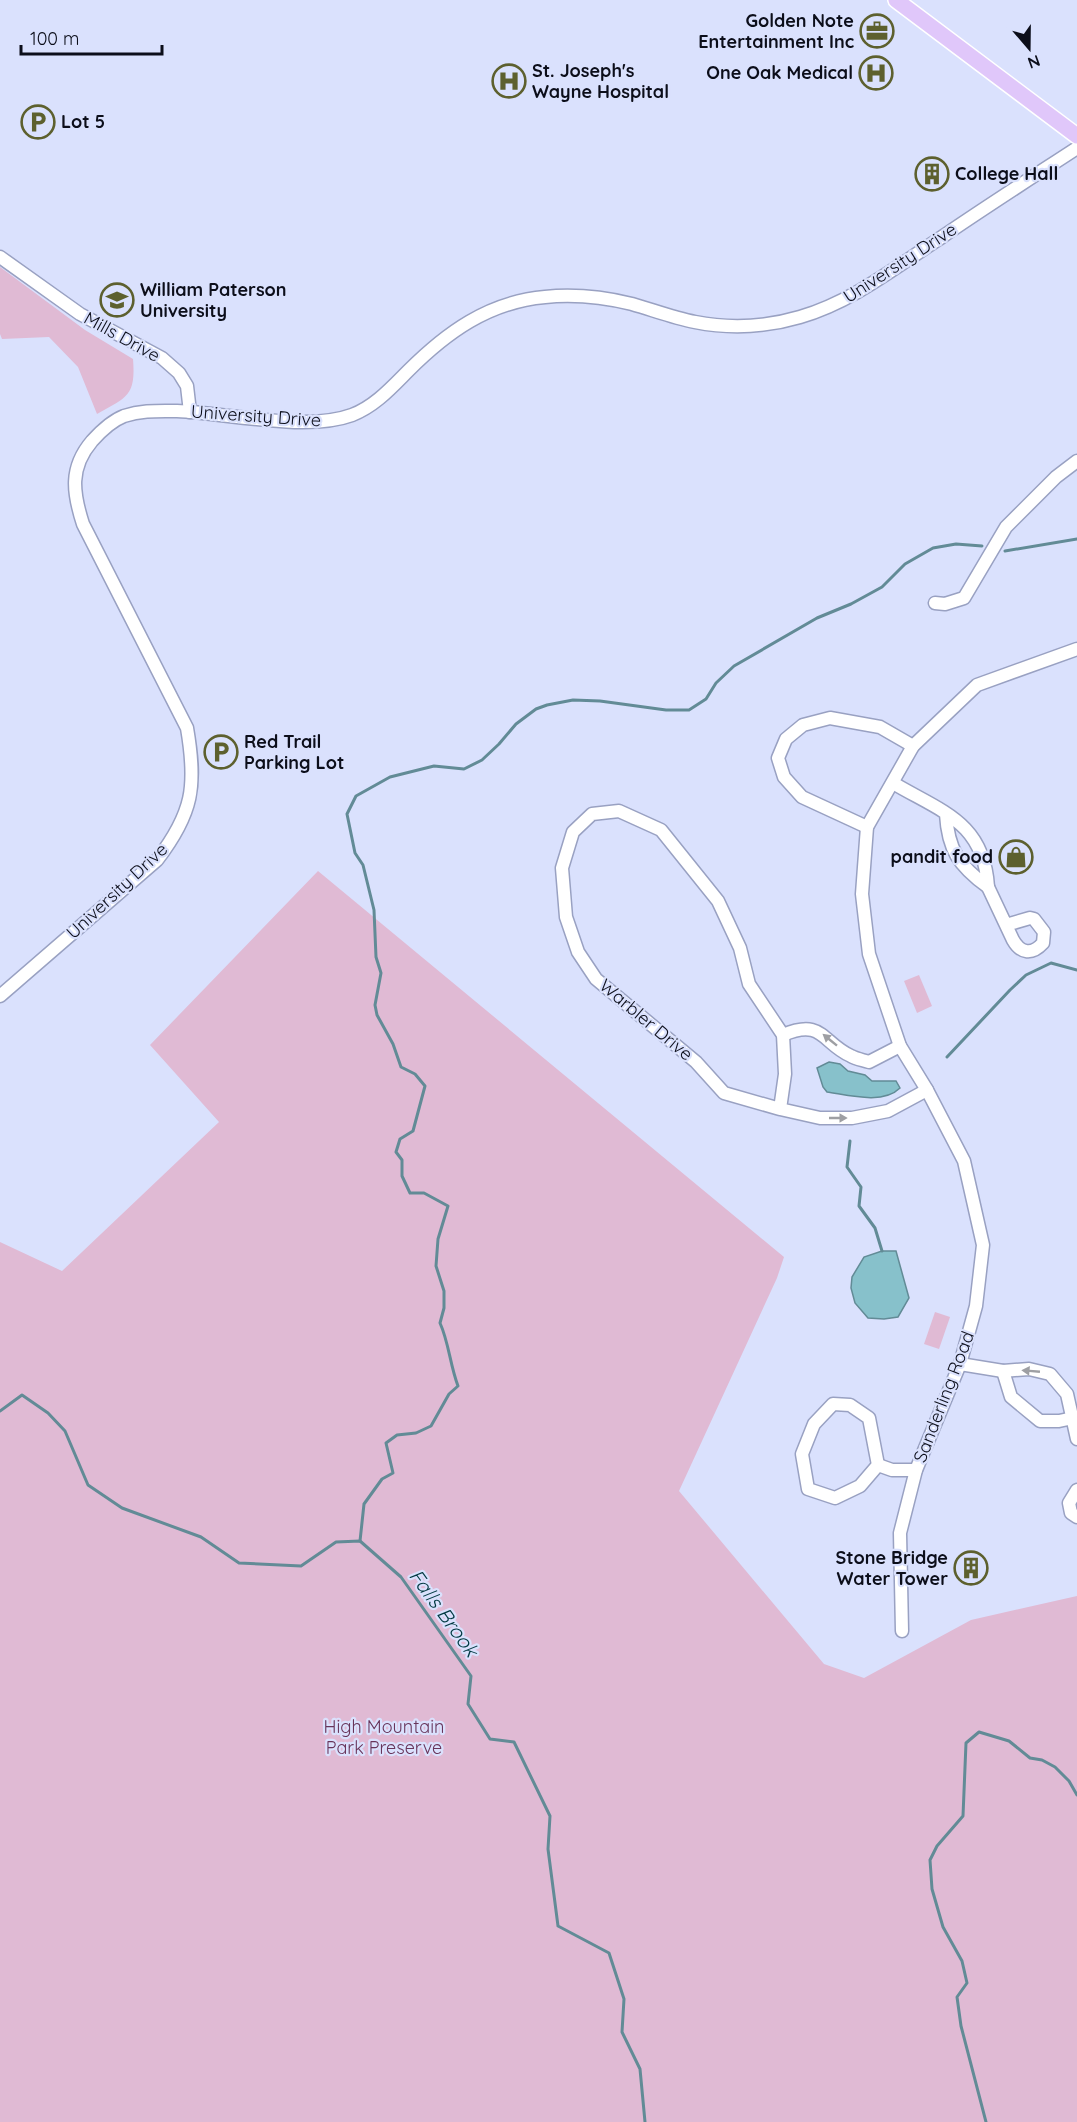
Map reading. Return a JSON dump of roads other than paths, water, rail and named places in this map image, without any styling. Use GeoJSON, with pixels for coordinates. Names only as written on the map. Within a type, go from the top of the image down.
{"type":"FeatureCollection","features":[{"type":"Feature","properties":{"kind":"main road"},"geometry":{"type":"LineString","coordinates":[[896,0],[1077,136]]}},
{"type":"Feature","properties":{"kind":"street","name":"University Drive"},"geometry":{"type":"LineString","coordinates":[[0,996],[157,860],[176,836],[186,813],[193,786],[193,759],[187,728],[83,524],[75,497],[75,478],[84,450],[103,429],[121,417],[143,410],[310,423],[347,417],[370,406],[384,395],[435,345],[467,322],[503,306],[541,297],[605,298],[692,321],[718,325],[752,326],[798,317],[821,310],[865,288],[1077,148]]}},
{"type":"Feature","properties":{"kind":"street","name":"Mills Drive"},"geometry":{"type":"LineString","coordinates":[[0,257],[80,315],[162,358],[179,373],[187,386],[190,412]]}},
{"type":"Feature","properties":{"kind":"street"},"geometry":{"type":"LineString","coordinates":[[935,603],[945,604],[964,598],[1006,527],[1056,477],[1077,461]]}},
{"type":"Feature","properties":{"kind":"street","name":"Sanderling Road"},"geometry":{"type":"LineString","coordinates":[[902,1631],[900,1533],[916,1470],[960,1364],[976,1306],[983,1245],[964,1161],[927,1090],[900,1046],[869,954],[862,894],[867,827],[913,746],[977,685],[1076,650]]}},
{"type":"Feature","properties":{"kind":"street"},"geometry":{"type":"LineString","coordinates":[[867,827],[802,797],[784,777],[778,758],[786,739],[803,725],[830,718],[880,727],[913,746]]}},
{"type":"Feature","properties":{"kind":"street"},"geometry":{"type":"LineString","coordinates":[[892,783],[946,814],[971,833],[979,846],[987,871],[987,887]]}},
{"type":"Feature","properties":{"kind":"street","name":"Warbler Drive"},"geometry":{"type":"LineString","coordinates":[[783,1035],[749,984],[740,948],[718,901],[661,830],[619,811],[592,814],[573,831],[562,868],[566,916],[578,952],[596,979],[696,1062],[724,1094],[820,1118],[852,1118],[888,1111],[927,1090]]}},
{"type":"Feature","properties":{"kind":"street"},"geometry":{"type":"LineString","coordinates":[[946,814],[948,837],[958,860],[987,887],[1006,925]]}},
{"type":"Feature","properties":{"kind":"street"},"geometry":{"type":"LineString","coordinates":[[780,1109],[785,1074],[783,1035],[800,1028],[821,1033],[849,1056],[869,1062],[900,1046]]}},
{"type":"Feature","properties":{"kind":"street"},"geometry":{"type":"LineString","coordinates":[[960,1364],[1003,1371],[1029,1369],[1050,1374],[1067,1394],[1077,1439]]}},
{"type":"Feature","properties":{"kind":"street"},"geometry":{"type":"LineString","coordinates":[[1003,1371],[1011,1397],[1040,1421],[1073,1418]]}},
{"type":"Feature","properties":{"kind":"street"},"geometry":{"type":"LineString","coordinates":[[833,1404],[850,1405],[869,1418],[878,1465],[860,1486],[835,1498],[808,1489],[802,1454],[814,1424],[833,1404]]}},
{"type":"Feature","properties":{"kind":"street"},"geometry":{"type":"LineString","coordinates":[[878,1465],[892,1470],[916,1470]]}},
{"type":"Feature","properties":{"kind":"street"},"geometry":{"type":"LineString","coordinates":[[1077,1490],[1068,1503],[1071,1513],[1077,1517]]}},
{"type":"Feature","properties":{"kind":"waterway"},"geometry":{"type":"LineString","coordinates":[[1005,551],[1077,539]]}},
{"type":"Feature","properties":{"kind":"waterway"},"geometry":{"type":"LineString","coordinates":[[360,1541],[364,1504],[382,1479],[393,1473],[386,1443],[397,1435],[416,1433],[431,1426],[449,1394],[458,1386],[440,1323],[444,1308],[444,1291],[436,1266],[438,1239],[448,1206],[424,1193],[410,1193],[402,1176],[402,1160],[396,1152],[400,1139],[413,1131],[425,1086],[415,1074],[401,1067],[393,1044],[377,1015],[375,1005],[381,973],[376,957],[374,910],[363,865],[355,853],[347,814],[356,796],[390,777],[434,766],[464,769],[482,760],[516,724],[536,709],[547,705],[573,700],[600,701],[666,710],[689,710],[706,699],[716,683],[734,666],[817,618],[851,604],[882,587],[905,564],[933,548],[956,544],[982,546]]}},
{"type":"Feature","properties":{"kind":"waterway"},"geometry":{"type":"LineString","coordinates":[[947,1057],[1026,975],[1051,963],[1077,970]]}},
{"type":"Feature","properties":{"kind":"waterway"},"geometry":{"type":"LineString","coordinates":[[850,1141],[847,1167],[861,1187],[859,1206],[875,1228],[882,1251]]}},
{"type":"Feature","properties":{"kind":"waterway","name":"Falls Brook"},"geometry":{"type":"LineString","coordinates":[[0,1411],[22,1395],[48,1413],[65,1431],[88,1485],[122,1508],[201,1537],[239,1563],[301,1566],[336,1542],[360,1541],[401,1577],[471,1676],[468,1704],[490,1739],[514,1742],[550,1816],[548,1849],[558,1926],[609,1953],[624,1999],[622,2032],[640,2069],[645,2122]]}},
{"type":"Feature","properties":{"kind":"waterway"},"geometry":{"type":"LineString","coordinates":[[986,2122],[961,2026],[957,1997],[967,1983],[962,1961],[943,1927],[932,1889],[930,1860],[937,1846],[963,1816],[966,1743],[979,1732],[1009,1741],[1030,1758],[1042,1760],[1055,1767],[1069,1781],[1077,1795]]}},
{"type":"Feature","properties":{"kind":"place","name":"Golden Note Entertainment Inc"},"geometry":{"type":"Point","coordinates":[877,31]}},
{"type":"Feature","properties":{"kind":"place","name":"One Oak Medical"},"geometry":{"type":"Point","coordinates":[876,73]}},
{"type":"Feature","properties":{"kind":"place","name":"St. Joseph's Wayne Hospital"},"geometry":{"type":"Point","coordinates":[509,81]}},
{"type":"Feature","properties":{"kind":"place","name":"Lot 5"},"geometry":{"type":"Point","coordinates":[38,122]}},
{"type":"Feature","properties":{"kind":"place","name":"College Hall"},"geometry":{"type":"Point","coordinates":[932,174]}},
{"type":"Feature","properties":{"kind":"place","name":"William Paterson University"},"geometry":{"type":"Point","coordinates":[117,300]}},
{"type":"Feature","properties":{"kind":"place","name":"Red Trail Parking Lot"},"geometry":{"type":"Point","coordinates":[221,752]}},
{"type":"Feature","properties":{"kind":"place","name":"pandit food"},"geometry":{"type":"Point","coordinates":[1016,857]}},
{"type":"Feature","properties":{"kind":"place","name":"Stone Bridge Water Tower"},"geometry":{"type":"Point","coordinates":[971,1568]}},
{"type":"Feature","properties":{"kind":"park label","name":"High Mountain Park Preserve"},"geometry":{"type":"Point","coordinates":[384,1737]}}]}
